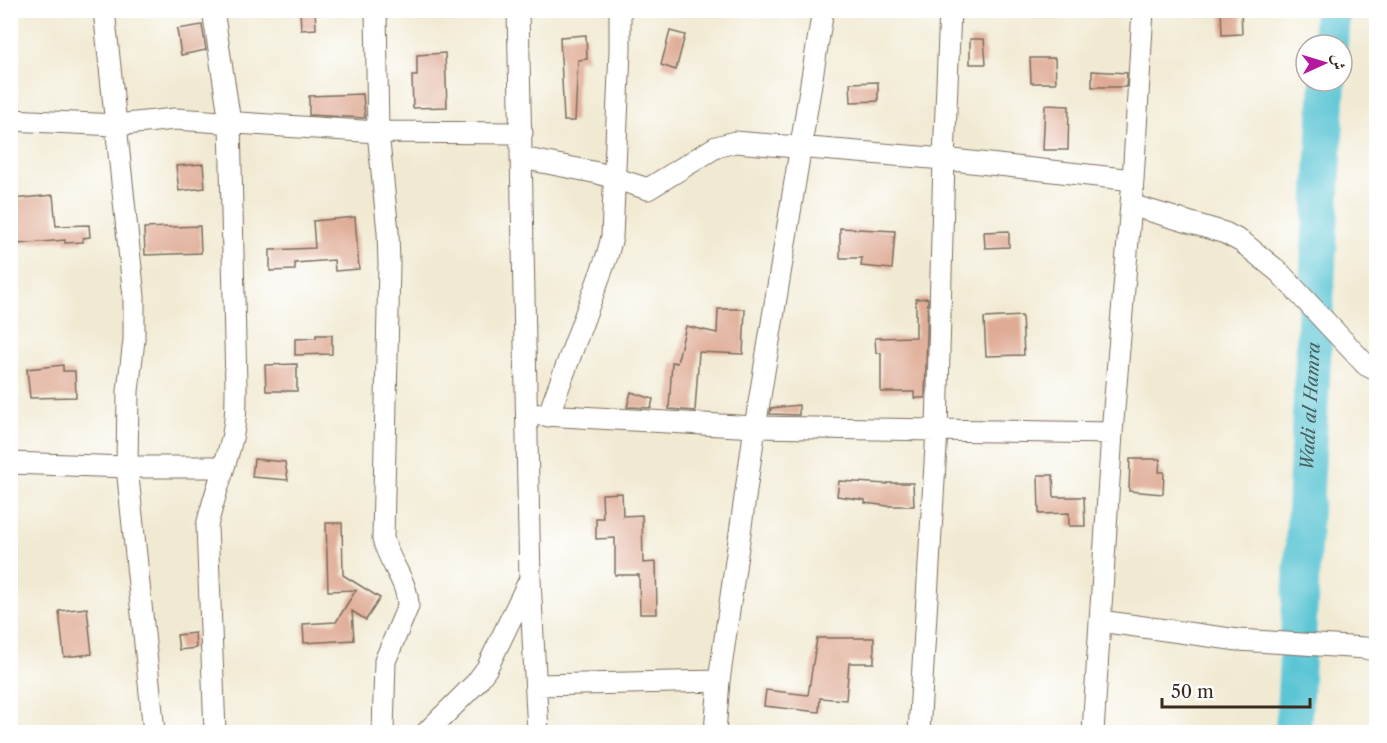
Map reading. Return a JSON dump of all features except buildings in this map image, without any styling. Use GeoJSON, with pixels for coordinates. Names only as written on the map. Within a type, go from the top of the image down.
{"type":"FeatureCollection","features":[{"type":"Feature","properties":{"kind":"street"},"geometry":{"type":"LineString","coordinates":[[104,10],[134,297],[134,340],[128,391],[127,467],[154,732]]}},
{"type":"Feature","properties":{"kind":"street"},"geometry":{"type":"LineString","coordinates":[[213,10],[230,122],[236,406],[231,445],[212,501],[207,526],[215,732]]}},
{"type":"Feature","properties":{"kind":"street"},"geometry":{"type":"LineString","coordinates":[[376,10],[378,132],[388,232],[383,538],[385,549],[406,589],[408,598],[408,606],[385,661],[383,732]]}},
{"type":"Feature","properties":{"kind":"street"},"geometry":{"type":"LineString","coordinates":[[518,10],[522,158],[537,415],[530,580],[538,732]]}},
{"type":"Feature","properties":{"kind":"street"},"geometry":{"type":"LineString","coordinates":[[537,415],[607,256],[614,225],[620,10]]}},
{"type":"Feature","properties":{"kind":"street"},"geometry":{"type":"LineString","coordinates":[[715,732],[719,681],[756,427],[823,10]]}},
{"type":"Feature","properties":{"kind":"street"},"geometry":{"type":"LineString","coordinates":[[919,732],[938,430],[950,10]]}},
{"type":"Feature","properties":{"kind":"street"},"geometry":{"type":"LineString","coordinates":[[1093,732],[1143,10]]}},
{"type":"Feature","properties":{"kind":"street"},"geometry":{"type":"LineString","coordinates":[[10,120],[116,125],[175,119],[378,132],[522,133]]}},
{"type":"Feature","properties":{"kind":"street"},"geometry":{"type":"LineString","coordinates":[[522,158],[598,173],[643,188],[652,188],[726,143],[944,159],[1133,180]]}},
{"type":"Feature","properties":{"kind":"street"},"geometry":{"type":"LineString","coordinates":[[1131,205],[1225,233],[1242,242],[1279,273],[1366,365],[1377,370]]}},
{"type":"Feature","properties":{"kind":"street"},"geometry":{"type":"LineString","coordinates":[[537,415],[756,427],[1112,433]]}},
{"type":"Feature","properties":{"kind":"street"},"geometry":{"type":"LineString","coordinates":[[10,463],[127,467],[224,467]]}},
{"type":"Feature","properties":{"kind":"street"},"geometry":{"type":"LineString","coordinates":[[427,732],[476,683],[487,668],[530,580]]}},
{"type":"Feature","properties":{"kind":"street"},"geometry":{"type":"LineString","coordinates":[[1100,621],[1238,640],[1365,648],[1377,651]]}},
{"type":"Feature","properties":{"kind":"street"},"geometry":{"type":"LineString","coordinates":[[537,685],[719,681]]}},
{"type":"Feature","properties":{"kind":"waterway","name":"Wadi al Hamra"},"geometry":{"type":"LineString","coordinates":[[1331,33],[1332,10]]}},
{"type":"Feature","properties":{"kind":"waterway","name":"Wadi al Hamra"},"geometry":{"type":"LineString","coordinates":[[1293,732],[1327,93]]}}]}
